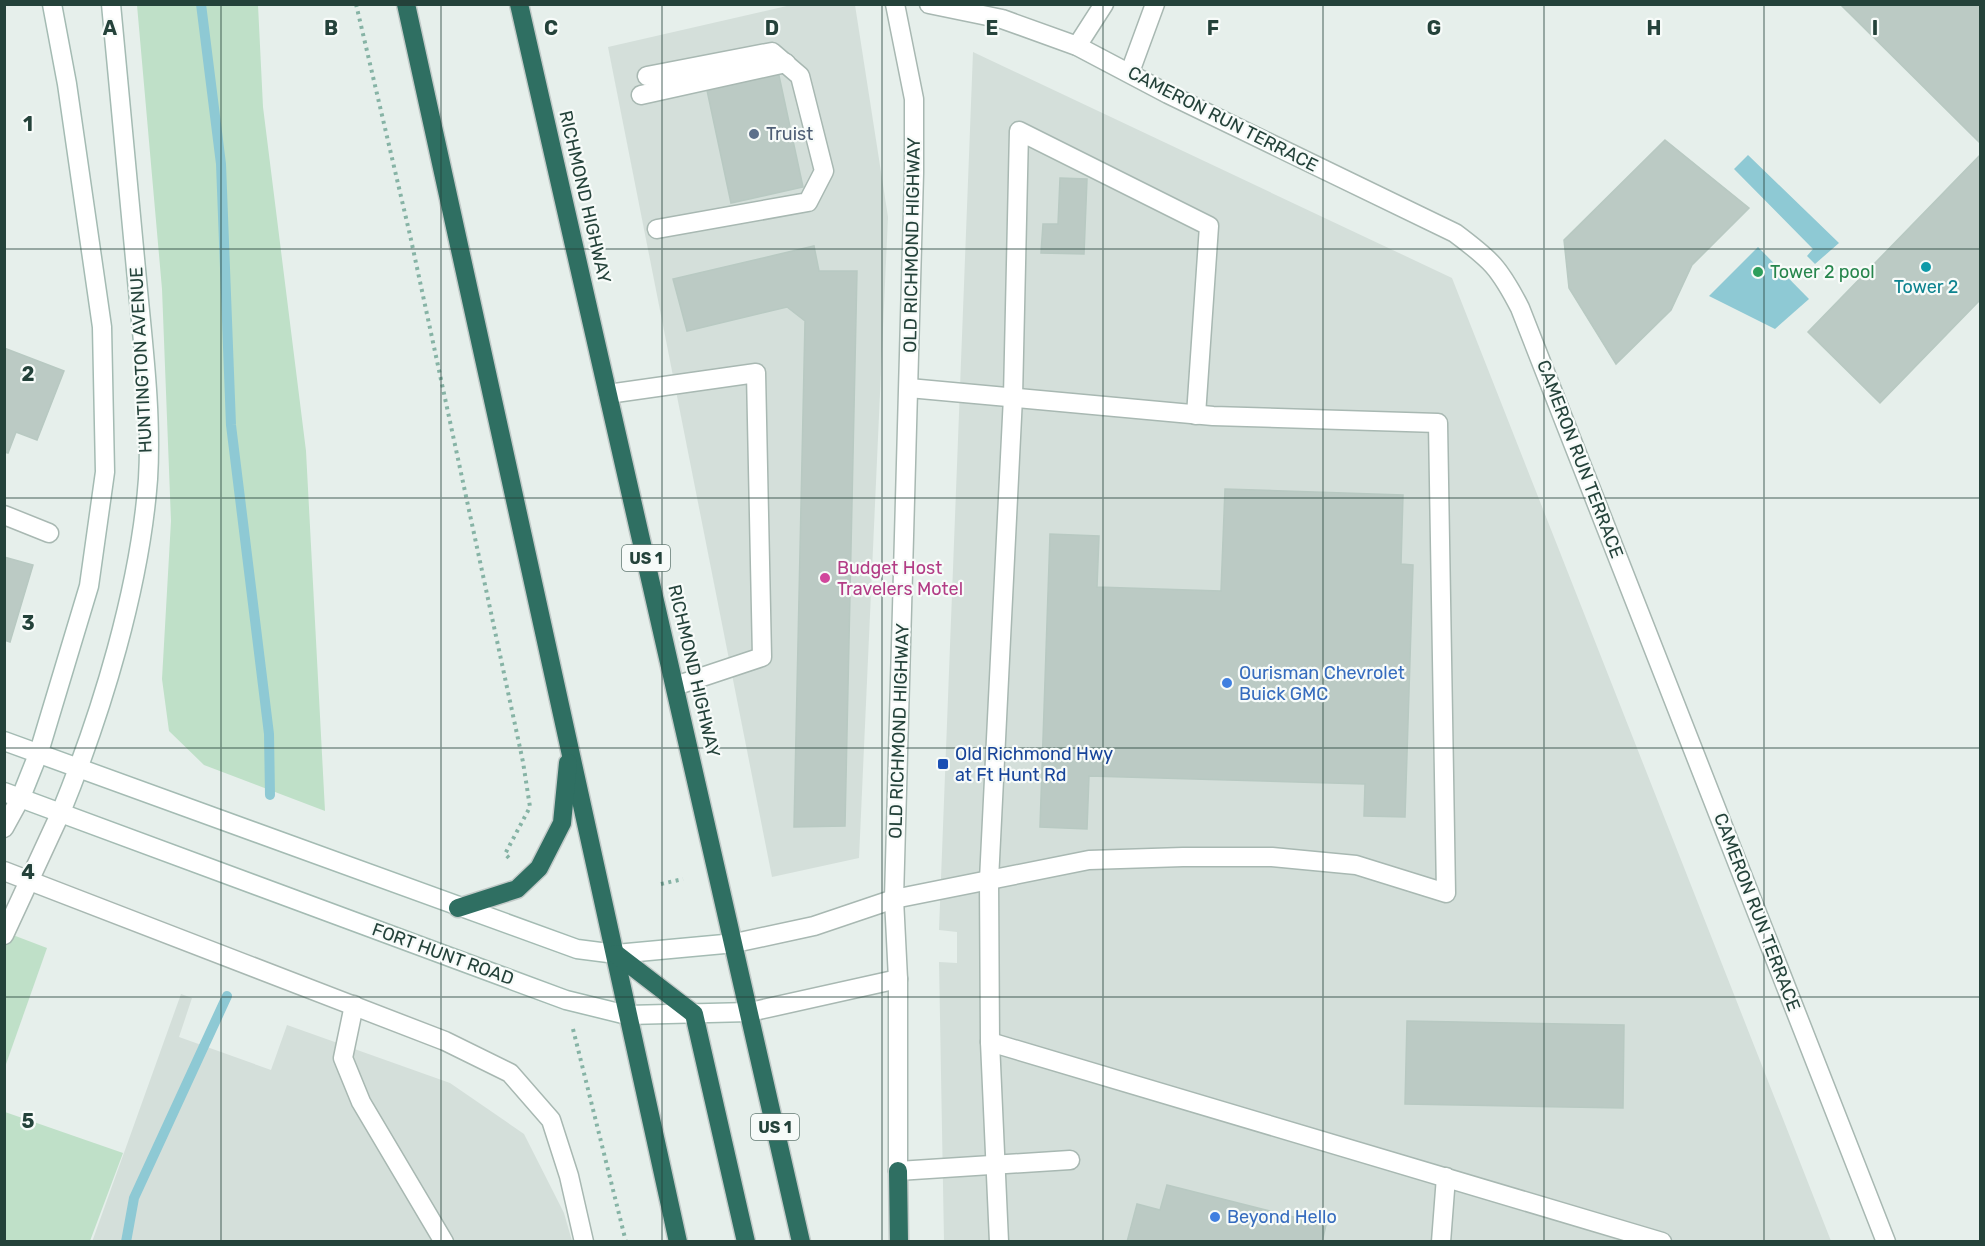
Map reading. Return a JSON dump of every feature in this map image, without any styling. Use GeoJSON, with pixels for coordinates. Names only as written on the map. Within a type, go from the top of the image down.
{"type":"FeatureCollection","features":[{"type":"Feature","properties":{"kind":"highway"},"geometry":{"type":"LineString","coordinates":[[406,4],[678,1242]]}},
{"type":"Feature","properties":{"kind":"highway","name":"RICHMOND HIGHWAY"},"geometry":{"type":"LineString","coordinates":[[519,4],[735,943],[801,1242]]}},
{"type":"Feature","properties":{"kind":"highway"},"geometry":{"type":"LineString","coordinates":[[458,908],[517,889],[539,868],[562,823],[570,747]]}},
{"type":"Feature","properties":{"kind":"highway"},"geometry":{"type":"LineString","coordinates":[[616,954],[694,1014],[746,1242]]}},
{"type":"Feature","properties":{"kind":"highway"},"geometry":{"type":"LineString","coordinates":[[898,1171],[899,1242]]}},
{"type":"Feature","properties":{"kind":"street","name":"HUNTINGTON AVENUE"},"geometry":{"type":"LineString","coordinates":[[4,828],[13,794],[39,752],[89,586],[105,472],[102,327],[67,84],[52,4]]}},
{"type":"Feature","properties":{"kind":"street","name":"HUNTINGTON AVENUE"},"geometry":{"type":"LineString","coordinates":[[4,935],[28,878],[61,812],[79,767],[112,658],[136,566],[148,478],[146,367],[111,4]]}},
{"type":"Feature","properties":{"kind":"street","name":"OLD RICHMOND HIGHWAY"},"geometry":{"type":"LineString","coordinates":[[895,4],[915,99],[894,899],[898,979],[898,1171]]}},
{"type":"Feature","properties":{"kind":"street","name":"CAMERON RUN TERRACE"},"geometry":{"type":"LineString","coordinates":[[929,4],[1002,19],[1077,46],[1168,94],[1455,233],[1491,260],[1506,278],[1520,308],[1886,1242]]}},
{"type":"Feature","properties":{"kind":"street"},"geometry":{"type":"LineString","coordinates":[[1077,46],[1104,4]]}},
{"type":"Feature","properties":{"kind":"street"},"geometry":{"type":"LineString","coordinates":[[1130,72],[1155,4]]}},
{"type":"Feature","properties":{"kind":"street"},"geometry":{"type":"LineString","coordinates":[[646,76],[772,52],[800,76],[824,171],[808,202],[657,229]]}},
{"type":"Feature","properties":{"kind":"street"},"geometry":{"type":"LineString","coordinates":[[641,95],[786,63]]}},
{"type":"Feature","properties":{"kind":"street"},"geometry":{"type":"LineString","coordinates":[[999,1242],[990,1042],[989,880],[1013,397],[1019,130],[1209,226],[1196,415]]}},
{"type":"Feature","properties":{"kind":"street"},"geometry":{"type":"LineString","coordinates":[[608,394],[756,373],[762,657],[675,686]]}},
{"type":"Feature","properties":{"kind":"street"},"geometry":{"type":"LineString","coordinates":[[4,741],[458,908],[577,949],[616,954],[735,943],[814,926],[894,899],[1089,860],[1272,857],[1356,865],[1446,893],[1438,423],[1196,415],[909,388]]}},
{"type":"Feature","properties":{"kind":"street"},"geometry":{"type":"LineString","coordinates":[[4,515],[48,533]]}},
{"type":"Feature","properties":{"kind":"street","name":"FORT HUNT ROAD"},"geometry":{"type":"LineString","coordinates":[[13,794],[558,997],[627,1015],[750,1012],[898,979]]}},
{"type":"Feature","properties":{"kind":"street"},"geometry":{"type":"LineString","coordinates":[[4,871],[28,878],[445,1041],[510,1072],[551,1120],[569,1176],[584,1242]]}},
{"type":"Feature","properties":{"kind":"street"},"geometry":{"type":"LineString","coordinates":[[354,1005],[344,1058],[361,1102],[444,1242]]}},
{"type":"Feature","properties":{"kind":"street"},"geometry":{"type":"LineString","coordinates":[[990,1042],[1662,1242]]}},
{"type":"Feature","properties":{"kind":"street"},"geometry":{"type":"LineString","coordinates":[[898,1171],[1071,1160]]}},
{"type":"Feature","properties":{"kind":"street"},"geometry":{"type":"LineString","coordinates":[[1441,1242],[1446,1177]]}},
{"type":"Feature","properties":{"kind":"path"},"geometry":{"type":"LineString","coordinates":[[356,4],[410,235],[523,762],[530,807],[505,854],[527,879]]}},
{"type":"Feature","properties":{"kind":"path"},"geometry":{"type":"LineString","coordinates":[[661,884],[683,879]]}},
{"type":"Feature","properties":{"kind":"path"},"geometry":{"type":"LineString","coordinates":[[577,1045],[626,1242]]}},
{"type":"Feature","properties":{"kind":"shaded area"},"geometry":{"type":"Polygon","coordinates":[[[791,5],[855,5],[888,217],[859,858],[772,877],[608,47],[791,5]]]}},
{"type":"Feature","properties":{"kind":"shaded area"},"geometry":{"type":"Polygon","coordinates":[[[973,52],[1452,278],[1831,1241],[944,1241],[939,962],[957,963],[957,932],[939,930],[973,52]]]}},
{"type":"Feature","properties":{"kind":"shaded area"},"geometry":{"type":"Polygon","coordinates":[[[181,994],[192,998],[179,1037],[271,1070],[287,1025],[450,1083],[524,1134],[564,1213],[572,1241],[92,1242],[181,994]]]}},
{"type":"Feature","properties":{"kind":"green space"},"geometry":{"type":"Polygon","coordinates":[[[137,5],[258,5],[263,107],[306,451],[325,811],[204,765],[169,731],[162,679],[171,521],[162,289],[137,5]]]}},
{"type":"Feature","properties":{"kind":"green space"},"geometry":{"type":"Polygon","coordinates":[[[5,932],[47,948],[5,1067],[5,932]]]}},
{"type":"Feature","properties":{"kind":"green space"},"geometry":{"type":"Polygon","coordinates":[[[5,1112],[123,1153],[90,1241],[5,1241],[5,1112]]]}},
{"type":"Feature","properties":{"kind":"water","name":"Tower 2 pool"},"geometry":{"type":"Polygon","coordinates":[[[1748,155],[1839,243],[1815,264],[1807,256],[1813,249],[1734,169],[1748,155]]]}},
{"type":"Feature","properties":{"kind":"water","name":"Tower 2 pool"},"geometry":{"type":"Polygon","coordinates":[[[1758,247],[1809,299],[1775,329],[1709,296],[1758,247]]]}},
{"type":"Feature","properties":{"kind":"building"},"geometry":{"type":"Polygon","coordinates":[[[1840,4],[1980,4],[1980,143],[1840,4]]]}},
{"type":"Feature","properties":{"kind":"building","name":"Truist"},"geometry":{"type":"Polygon","coordinates":[[[701,62],[778,71],[803,187],[731,203],[701,62]]]}},
{"type":"Feature","properties":{"kind":"building"},"geometry":{"type":"Polygon","coordinates":[[[1665,140],[1749,208],[1692,265],[1671,310],[1616,364],[1569,288],[1564,240],[1665,140]]]}},
{"type":"Feature","properties":{"kind":"building","name":"Tower 2"},"geometry":{"type":"Polygon","coordinates":[[[1980,155],[1980,300],[1880,403],[1808,332],[1980,155]]]}},
{"type":"Feature","properties":{"kind":"building"},"geometry":{"type":"Polygon","coordinates":[[[1060,178],[1087,179],[1084,254],[1041,253],[1043,224],[1058,224],[1060,178]]]}},
{"type":"Feature","properties":{"kind":"building","name":"Budget Host Travelers Motel"},"geometry":{"type":"Polygon","coordinates":[[[814,246],[819,271],[857,271],[845,826],[794,827],[805,321],[787,307],[687,331],[673,279],[814,246]]]}},
{"type":"Feature","properties":{"kind":"building"},"geometry":{"type":"Polygon","coordinates":[[[4,348],[64,371],[37,440],[16,432],[8,453],[4,452],[4,348]]]}},
{"type":"Feature","properties":{"kind":"building","name":"Ourisman Chevrolet Buick GMC"},"geometry":{"type":"Polygon","coordinates":[[[1225,489],[1403,495],[1401,564],[1413,565],[1405,817],[1364,816],[1365,784],[1089,776],[1087,829],[1040,827],[1050,534],[1099,536],[1097,587],[1221,591],[1225,489]]]}},
{"type":"Feature","properties":{"kind":"building"},"geometry":{"type":"Polygon","coordinates":[[[4,557],[33,565],[10,642],[4,640],[4,557]]]}},
{"type":"Feature","properties":{"kind":"building"},"geometry":{"type":"Polygon","coordinates":[[[1407,1021],[1624,1025],[1623,1108],[1405,1104],[1407,1021]]]}},
{"type":"Feature","properties":{"kind":"building","name":"Beyond Hello"},"geometry":{"type":"Polygon","coordinates":[[[1167,1185],[1326,1225],[1322,1242],[1127,1242],[1137,1204],[1160,1210],[1167,1185]]]}},
{"type":"Feature","properties":{"kind":"waterway"},"geometry":{"type":"LineString","coordinates":[[201,4],[221,164],[231,425],[269,734],[270,795]]}},
{"type":"Feature","properties":{"kind":"waterway"},"geometry":{"type":"LineString","coordinates":[[126,1242],[134,1198],[227,996]]}},
{"type":"Feature","properties":{"kind":"place","name":"Truist"},"geometry":{"type":"Point","coordinates":[754,134]}},
{"type":"Feature","properties":{"kind":"place","name":"Tower 2"},"geometry":{"type":"Point","coordinates":[1926,267]}},
{"type":"Feature","properties":{"kind":"place","name":"Tower 2 pool"},"geometry":{"type":"Point","coordinates":[1758,272]}},
{"type":"Feature","properties":{"kind":"place","name":"Budget Host Travelers Motel"},"geometry":{"type":"Point","coordinates":[825,578]}},
{"type":"Feature","properties":{"kind":"place","name":"Ourisman Chevrolet Buick GMC"},"geometry":{"type":"Point","coordinates":[1227,683]}},
{"type":"Feature","properties":{"kind":"place","name":"Old Richmond Hwy at Ft Hunt Rd"},"geometry":{"type":"Point","coordinates":[943,764]}},
{"type":"Feature","properties":{"kind":"place","name":"Beyond Hello"},"geometry":{"type":"Point","coordinates":[1215,1217]}}]}
